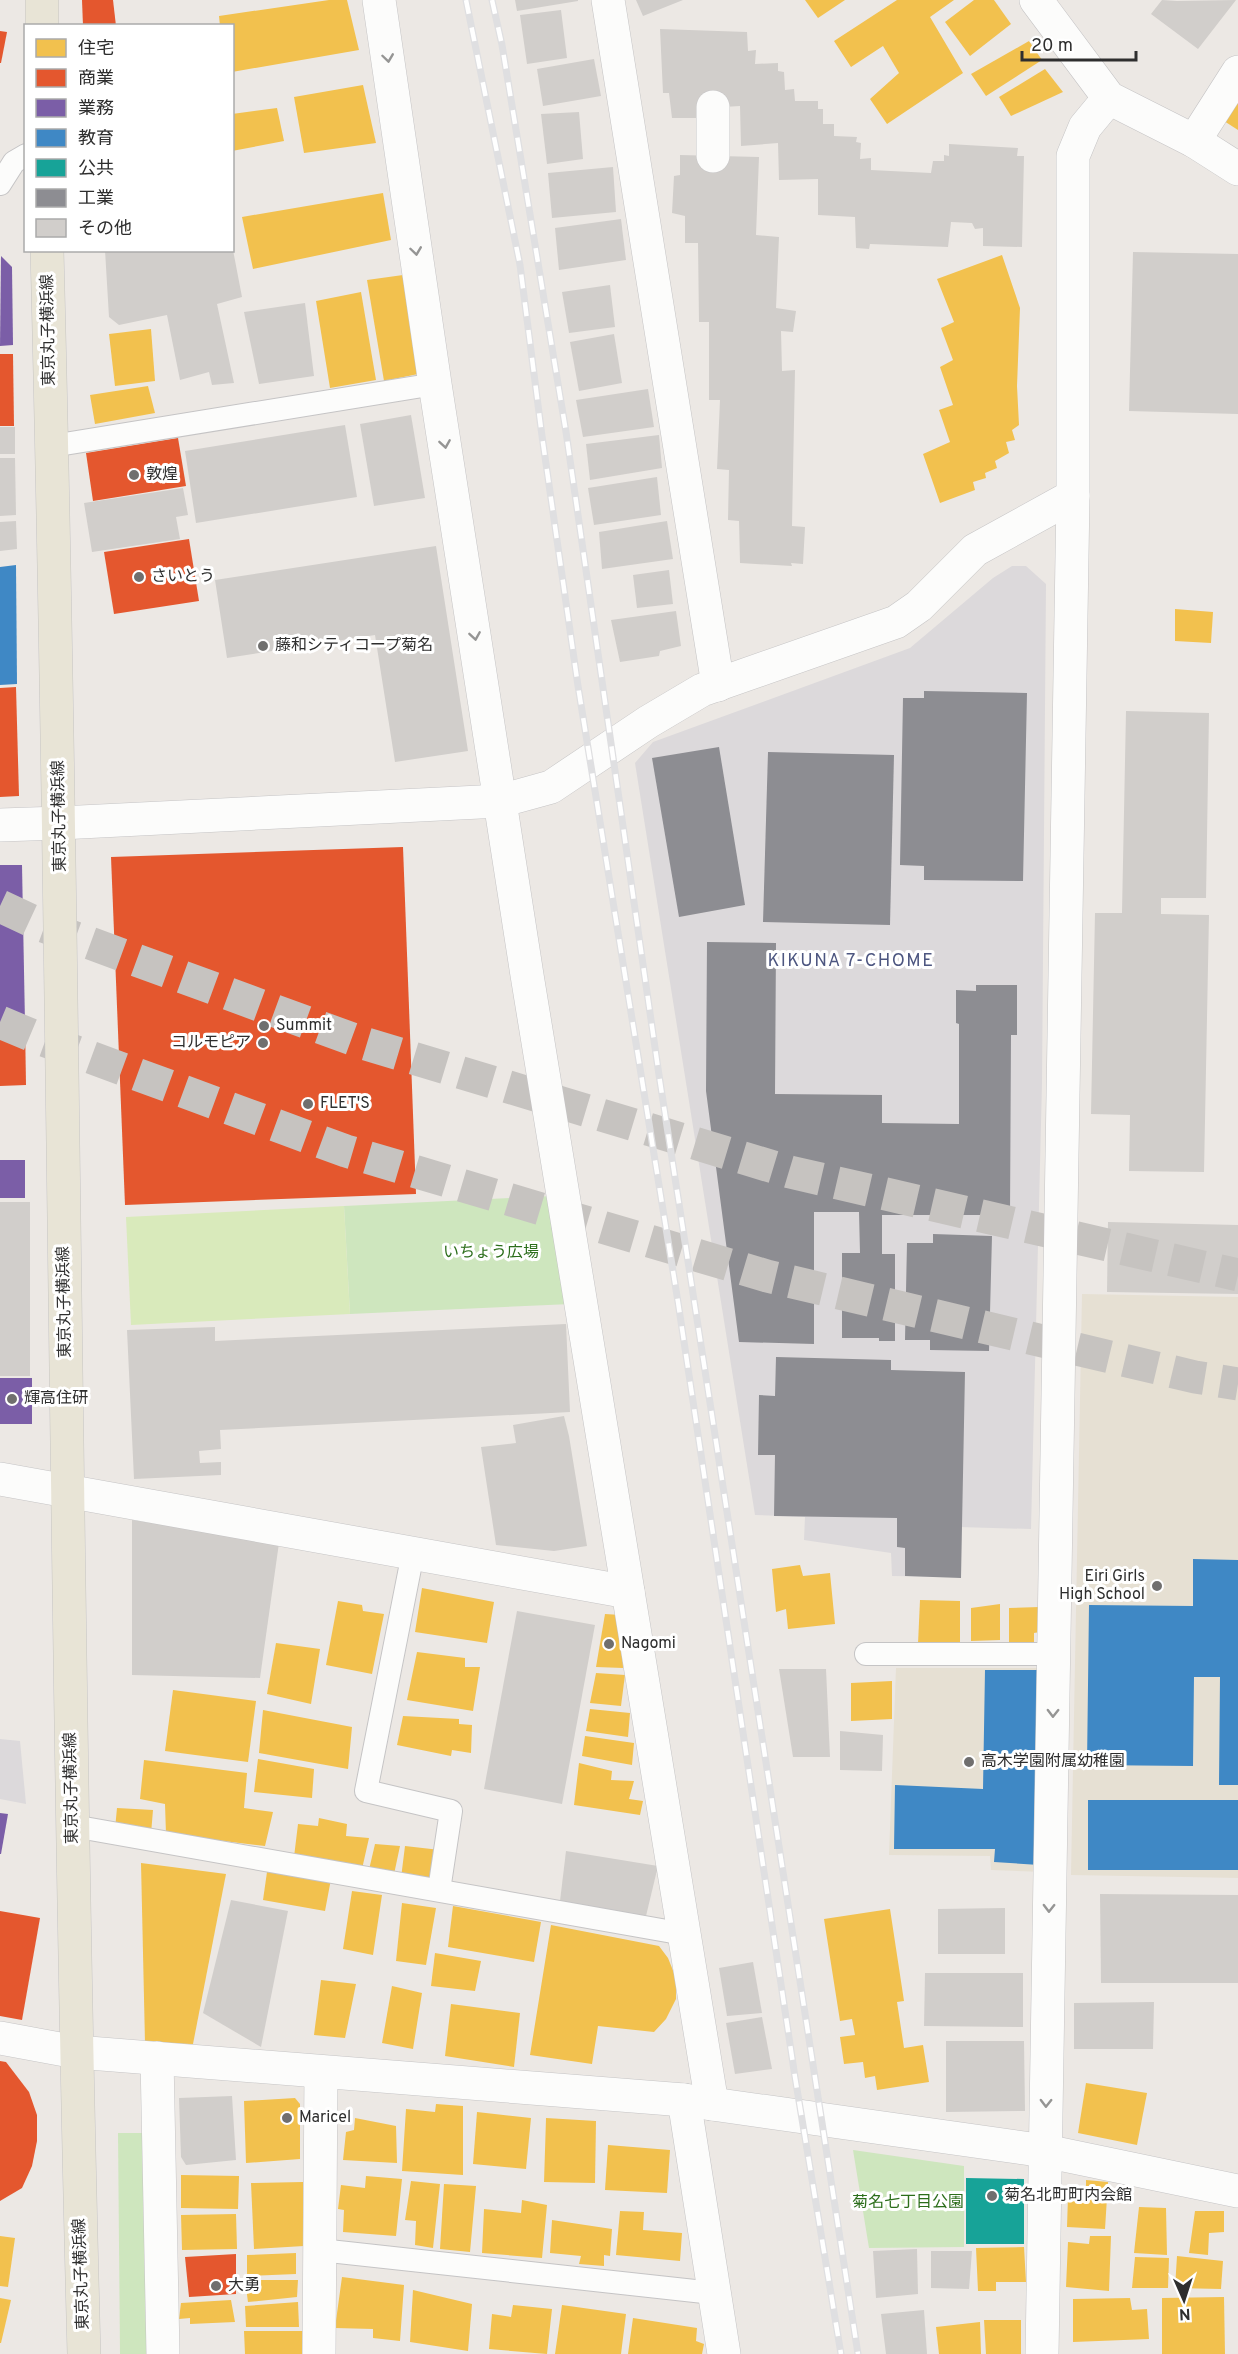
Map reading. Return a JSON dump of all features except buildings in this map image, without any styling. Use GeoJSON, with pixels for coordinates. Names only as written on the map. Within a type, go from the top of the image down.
{"type":"FeatureCollection","features":[{"type":"Feature","properties":{"kind":"main road"},"geometry":{"type":"LineString","coordinates":[[42,0],[42,24]]}},
{"type":"Feature","properties":{"kind":"main road","name":"東京丸子横浜線"},"geometry":{"type":"LineString","coordinates":[[47,252],[60,823],[67,1491],[76,2052],[84,2354]]}},
{"type":"Feature","properties":{"kind":"street"},"geometry":{"type":"LineString","coordinates":[[379,0],[435,384],[526,975],[684,1934],[713,2293],[724,2354]]}},
{"type":"Feature","properties":{"kind":"street"},"geometry":{"type":"LineString","coordinates":[[608,0],[718,685]]}},
{"type":"Feature","properties":{"kind":"street"},"geometry":{"type":"LineString","coordinates":[[1036,0],[1109,98],[1194,141],[1238,168]]}},
{"type":"Feature","properties":{"kind":"street"},"geometry":{"type":"LineString","coordinates":[[1194,141],[1238,72]]}},
{"type":"Feature","properties":{"kind":"street"},"geometry":{"type":"LineString","coordinates":[[1042,2354],[1073,496],[1073,156],[1085,127],[1109,98]]}},
{"type":"Feature","properties":{"kind":"street"},"geometry":{"type":"LineString","coordinates":[[713,107],[713,156]]}},
{"type":"Feature","properties":{"kind":"street"},"geometry":{"type":"LineString","coordinates":[[0,825],[500,801],[552,787],[648,722],[702,690],[896,622],[919,606],[975,550],[1073,496]]}},
{"type":"Feature","properties":{"kind":"street"},"geometry":{"type":"LineString","coordinates":[[0,1479],[628,1592]]}},
{"type":"Feature","properties":{"kind":"street"},"geometry":{"type":"LineString","coordinates":[[0,2038],[76,2052],[698,2102],[1045,2151],[1238,2191]]}},
{"type":"Feature","properties":{"kind":"street"},"geometry":{"type":"LineString","coordinates":[[157,2058],[163,2354]]}},
{"type":"Feature","properties":{"kind":"street"},"geometry":{"type":"LineString","coordinates":[[319,2354],[321,2072]]}},
{"type":"Feature","properties":{"kind":"lane"},"geometry":{"type":"LineString","coordinates":[[0,184],[13,159]]}},
{"type":"Feature","properties":{"kind":"lane"},"geometry":{"type":"LineString","coordinates":[[52,446],[435,384]]}},
{"type":"Feature","properties":{"kind":"lane"},"geometry":{"type":"LineString","coordinates":[[413,1553],[366,1791],[451,1811],[439,1890]]}},
{"type":"Feature","properties":{"kind":"lane"},"geometry":{"type":"LineString","coordinates":[[866,1654],[1054,1654]]}},
{"type":"Feature","properties":{"kind":"lane"},"geometry":{"type":"LineString","coordinates":[[73,1826],[684,1934]]}},
{"type":"Feature","properties":{"kind":"lane"},"geometry":{"type":"LineString","coordinates":[[320,2250],[713,2293]]}},
{"type":"Feature","properties":{"kind":"shaded area"},"geometry":{"type":"Polygon","coordinates":[[[1012,566],[1026,566],[1046,584],[1042,1083],[1031,1529],[959,1527],[958,1577],[892,1576],[891,1553],[804,1540],[805,1517],[755,1515],[635,763],[653,742],[910,648],[993,578],[1012,566]]]}},
{"type":"Feature","properties":{"kind":"shaded area","name":"Eiri Girls High School"},"geometry":{"type":"Polygon","coordinates":[[[1082,1294],[1238,1297],[1238,1878],[1071,1875],[1082,1294]]]}},
{"type":"Feature","properties":{"kind":"shaded area","name":"高木学園附属幼稚園"},"geometry":{"type":"Polygon","coordinates":[[[896,1668],[1046,1668],[1045,1872],[991,1870],[990,1856],[889,1855],[896,1668]]]}},
{"type":"Feature","properties":{"kind":"shaded area"},"geometry":{"type":"Polygon","coordinates":[[[0,1739],[20,1741],[26,1804],[0,1799],[0,1739]]]}},
{"type":"Feature","properties":{"kind":"green space","name":"いちょう広場"},"geometry":{"type":"Polygon","coordinates":[[[552,1196],[571,1304],[350,1314],[344,1206],[552,1196]]]}},
{"type":"Feature","properties":{"kind":"green space"},"geometry":{"type":"Polygon","coordinates":[[[344,1206],[350,1314],[131,1325],[126,1217],[344,1206]]]}},
{"type":"Feature","properties":{"kind":"green space"},"geometry":{"type":"Polygon","coordinates":[[[118,2133],[148,2133],[151,2354],[120,2354],[118,2133]]]}},
{"type":"Feature","properties":{"kind":"green space","name":"菊名七丁目公園"},"geometry":{"type":"Polygon","coordinates":[[[853,2150],[964,2166],[964,2247],[869,2248],[853,2150]]]}},
{"type":"Feature","properties":{"kind":"tunnel"},"geometry":{"type":"LineString","coordinates":[[0,906],[43,926],[363,1043],[790,1172],[1238,1275]]}},
{"type":"Feature","properties":{"kind":"tunnel"},"geometry":{"type":"LineString","coordinates":[[0,1022],[346,1151],[767,1276],[1195,1377],[1238,1384]]}},
{"type":"Feature","properties":{"kind":"railway"},"geometry":{"type":"LineString","coordinates":[[466,0],[520,265],[578,686],[678,1302],[795,2077],[841,2354]]}},
{"type":"Feature","properties":{"kind":"railway"},"geometry":{"type":"LineString","coordinates":[[492,0],[502,45],[566,432],[659,1075],[858,2354]]}},
{"type":"Feature","properties":{"kind":"place","name":"敦煌"},"geometry":{"type":"Point","coordinates":[134,475]}},
{"type":"Feature","properties":{"kind":"place","name":"さいとう"},"geometry":{"type":"Point","coordinates":[139,577]}},
{"type":"Feature","properties":{"kind":"place","name":"藤和シティコープ菊名"},"geometry":{"type":"Point","coordinates":[263,646]}},
{"type":"Feature","properties":{"kind":"place","name":"Summit"},"geometry":{"type":"Point","coordinates":[264,1026]}},
{"type":"Feature","properties":{"kind":"place","name":"コルモピア"},"geometry":{"type":"Point","coordinates":[263,1043]}},
{"type":"Feature","properties":{"kind":"place","name":"FLET'S"},"geometry":{"type":"Point","coordinates":[308,1104]}},
{"type":"Feature","properties":{"kind":"place","name":"輝高住研"},"geometry":{"type":"Point","coordinates":[12,1399]}},
{"type":"Feature","properties":{"kind":"place","name":"Eiri Girls High School"},"geometry":{"type":"Point","coordinates":[1157,1586]}},
{"type":"Feature","properties":{"kind":"place","name":"Nagomi"},"geometry":{"type":"Point","coordinates":[609,1644]}},
{"type":"Feature","properties":{"kind":"place","name":"高木学園附属幼稚園"},"geometry":{"type":"Point","coordinates":[969,1762]}},
{"type":"Feature","properties":{"kind":"place","name":"Maricel"},"geometry":{"type":"Point","coordinates":[287,2118]}},
{"type":"Feature","properties":{"kind":"place","name":"菊名北町町内会館"},"geometry":{"type":"Point","coordinates":[992,2196]}},
{"type":"Feature","properties":{"kind":"place","name":"大勇"},"geometry":{"type":"Point","coordinates":[216,2286]}},
{"type":"Feature","properties":{"kind":"district","name":"KIKUNA 7-CHOME"},"geometry":{"type":"Point","coordinates":[851,961]}}]}
